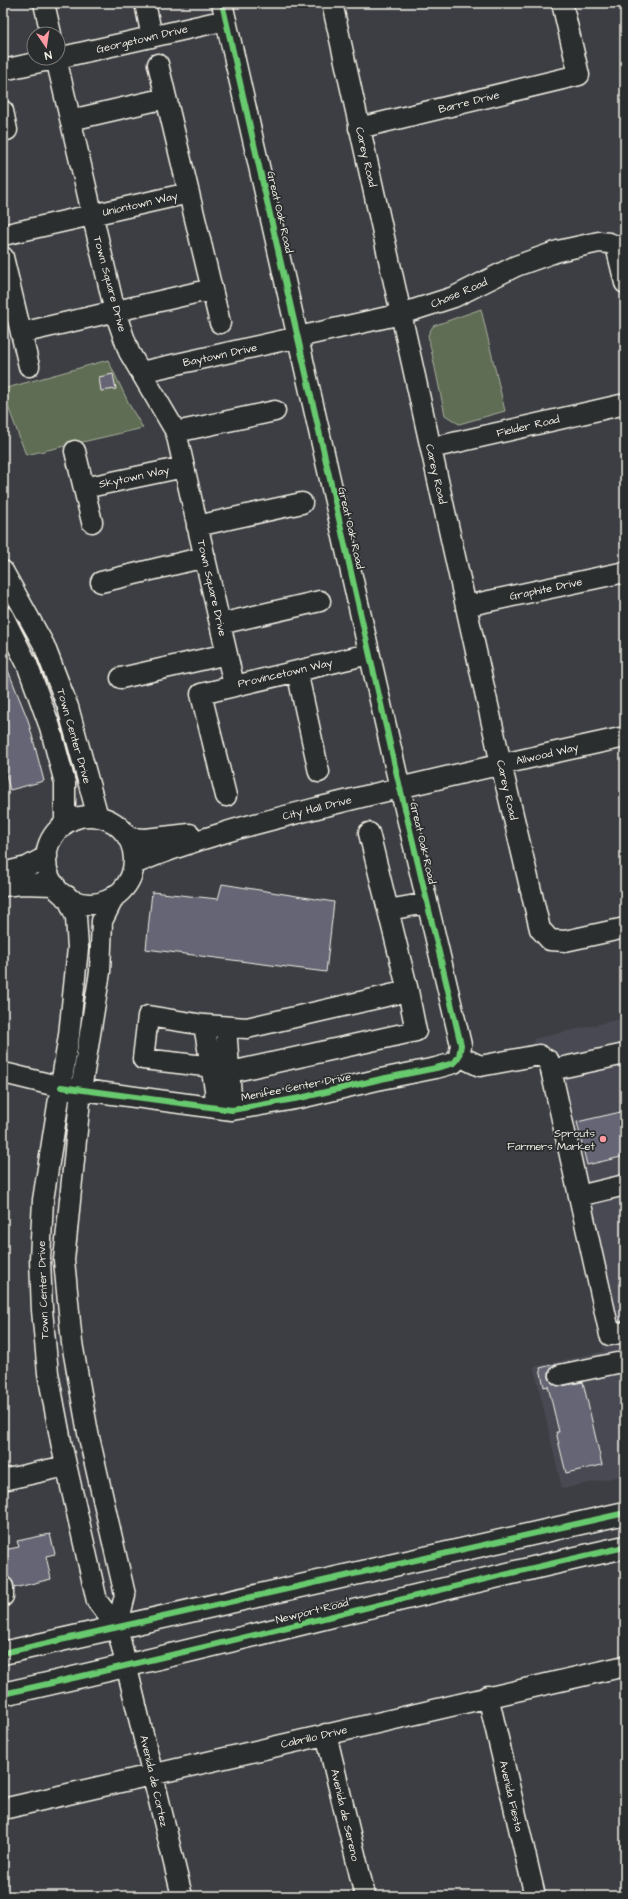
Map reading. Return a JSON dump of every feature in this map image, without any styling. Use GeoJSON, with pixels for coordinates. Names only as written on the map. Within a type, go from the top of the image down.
{"type":"FeatureCollection","features":[{"type":"Feature","properties":{"kind":"main road"},"geometry":{"type":"LineString","coordinates":[[3,1653],[625,1513]]}},
{"type":"Feature","properties":{"kind":"main road","name":"Newport Road"},"geometry":{"type":"LineString","coordinates":[[3,1694],[127,1666],[625,1547]]}},
{"type":"Feature","properties":{"kind":"street"},"geometry":{"type":"LineString","coordinates":[[44,3],[49,26]]}},
{"type":"Feature","properties":{"kind":"street"},"geometry":{"type":"LineString","coordinates":[[145,3],[152,37]]}},
{"type":"Feature","properties":{"kind":"street","name":"Carey Road"},"geometry":{"type":"LineString","coordinates":[[332,3],[501,764],[540,929],[550,940],[565,941],[625,928]]}},
{"type":"Feature","properties":{"kind":"street","name":"Barre Drive"},"geometry":{"type":"LineString","coordinates":[[359,128],[579,75],[562,3]]}},
{"type":"Feature","properties":{"kind":"street","name":"Georgetown Drive"},"geometry":{"type":"LineString","coordinates":[[66,56],[152,37],[224,12]]}},
{"type":"Feature","properties":{"kind":"street","name":"Great Oak Road"},"geometry":{"type":"LineString","coordinates":[[224,12],[369,654],[460,1045],[459,1056]]}},
{"type":"Feature","properties":{"kind":"street","name":"Uniontown Way"},"geometry":{"type":"LineString","coordinates":[[158,64],[220,323]]}},
{"type":"Feature","properties":{"kind":"street","name":"Georgetown Drive"},"geometry":{"type":"LineString","coordinates":[[3,70],[26,65]]}},
{"type":"Feature","properties":{"kind":"street","name":"Town Square Drive"},"geometry":{"type":"LineString","coordinates":[[59,66],[115,312],[128,352],[176,432],[234,685]]}},
{"type":"Feature","properties":{"kind":"street"},"geometry":{"type":"LineString","coordinates":[[71,120],[166,98]]}},
{"type":"Feature","properties":{"kind":"street","name":"Uniontown Way"},"geometry":{"type":"LineString","coordinates":[[3,236],[92,214],[189,193]]}},
{"type":"Feature","properties":{"kind":"street","name":"Chase Road"},"geometry":{"type":"LineString","coordinates":[[298,338],[401,314],[454,297],[516,266],[558,251],[599,242],[609,243],[616,246],[625,284]]}},
{"type":"Feature","properties":{"kind":"street"},"geometry":{"type":"LineString","coordinates":[[3,257],[29,366]]}},
{"type":"Feature","properties":{"kind":"street"},"geometry":{"type":"LineString","coordinates":[[21,333],[212,289]]}},
{"type":"Feature","properties":{"kind":"street","name":"Baytown Drive"},"geometry":{"type":"LineString","coordinates":[[141,372],[298,338]]}},
{"type":"Feature","properties":{"kind":"street","name":"Fielder Road"},"geometry":{"type":"LineString","coordinates":[[431,448],[625,404]]}},
{"type":"Feature","properties":{"kind":"street"},"geometry":{"type":"LineString","coordinates":[[176,432],[275,411]]}},
{"type":"Feature","properties":{"kind":"street","name":"Skytown Way"},"geometry":{"type":"LineString","coordinates":[[75,451],[92,522]]}},
{"type":"Feature","properties":{"kind":"street","name":"Skytown Way"},"geometry":{"type":"LineString","coordinates":[[84,488],[184,467]]}},
{"type":"Feature","properties":{"kind":"street"},"geometry":{"type":"LineString","coordinates":[[197,526],[302,503]]}},
{"type":"Feature","properties":{"kind":"street"},"geometry":{"type":"LineString","coordinates":[[101,582],[205,557]]}},
{"type":"Feature","properties":{"kind":"street","name":"Town Center Drive"},"geometry":{"type":"LineString","coordinates":[[3,571],[44,645],[68,706],[98,817]]}},
{"type":"Feature","properties":{"kind":"street","name":"Graphite Drive"},"geometry":{"type":"LineString","coordinates":[[466,606],[625,572]]}},
{"type":"Feature","properties":{"kind":"street"},"geometry":{"type":"LineString","coordinates":[[220,624],[320,601]]}},
{"type":"Feature","properties":{"kind":"street","name":"Town Center Drive"},"geometry":{"type":"LineString","coordinates":[[3,616],[27,664],[50,727],[65,783],[65,824]]}},
{"type":"Feature","properties":{"kind":"street"},"geometry":{"type":"LineString","coordinates":[[121,678],[227,654]]}},
{"type":"Feature","properties":{"kind":"street","name":"Provincetown Way"},"geometry":{"type":"LineString","coordinates":[[226,796],[202,694],[234,685],[369,654]]}},
{"type":"Feature","properties":{"kind":"street"},"geometry":{"type":"LineString","coordinates":[[297,671],[319,772]]}},
{"type":"Feature","properties":{"kind":"street","name":"Allwood Way"},"geometry":{"type":"LineString","coordinates":[[400,788],[625,736]]}},
{"type":"Feature","properties":{"kind":"street","name":"City Hall Drive"},"geometry":{"type":"LineString","coordinates":[[134,864],[160,853],[234,829],[400,788]]}},
{"type":"Feature","properties":{"kind":"street","name":"Town Center Drive"},"geometry":{"type":"LineString","coordinates":[[61,891],[78,902],[91,903],[104,901],[115,895],[126,884],[134,864],[133,850],[128,838],[115,824],[98,817],[84,816],[65,824],[52,838],[47,856],[49,874],[76,917],[78,948],[69,1035],[44,1200],[40,1259],[41,1304],[48,1373],[66,1466],[97,1601],[117,1627],[127,1666]]}},
{"type":"Feature","properties":{"kind":"street","name":"City Hall Drive"},"geometry":{"type":"LineString","coordinates":[[128,838],[145,839],[234,829]]}},
{"type":"Feature","properties":{"kind":"street"},"geometry":{"type":"LineString","coordinates":[[369,833],[408,991],[416,1031],[240,1070],[142,1059],[148,1016],[204,1025],[248,1028],[408,991]]}},
{"type":"Feature","properties":{"kind":"street"},"geometry":{"type":"LineString","coordinates":[[3,873],[27,866],[47,856]]}},
{"type":"Feature","properties":{"kind":"street"},"geometry":{"type":"LineString","coordinates":[[3,886],[22,884],[61,891]]}},
{"type":"Feature","properties":{"kind":"street","name":"Town Center Drive"},"geometry":{"type":"LineString","coordinates":[[115,895],[102,921],[100,972],[81,1090],[64,1260],[72,1343],[88,1433],[125,1595],[117,1627]]}},
{"type":"Feature","properties":{"kind":"street"},"geometry":{"type":"LineString","coordinates":[[388,910],[427,903]]}},
{"type":"Feature","properties":{"kind":"street"},"geometry":{"type":"LineString","coordinates":[[204,1025],[221,1068]]}},
{"type":"Feature","properties":{"kind":"street"},"geometry":{"type":"LineString","coordinates":[[224,1109],[221,1068],[226,1027]]}},
{"type":"Feature","properties":{"kind":"street"},"geometry":{"type":"LineString","coordinates":[[551,1070],[625,1054]]}},
{"type":"Feature","properties":{"kind":"street"},"geometry":{"type":"LineString","coordinates":[[459,1056],[480,1066],[539,1055],[549,1061],[610,1335],[625,1332]]}},
{"type":"Feature","properties":{"kind":"street","name":"Menifee Center Drive"},"geometry":{"type":"LineString","coordinates":[[3,1075],[8,1074],[61,1087],[224,1109],[300,1098],[436,1068],[454,1063],[459,1056]]}},
{"type":"Feature","properties":{"kind":"street"},"geometry":{"type":"LineString","coordinates":[[579,1196],[625,1185]]}},
{"type":"Feature","properties":{"kind":"street"},"geometry":{"type":"LineString","coordinates":[[41,1304],[58,1317],[70,1408],[88,1433]]}},
{"type":"Feature","properties":{"kind":"street"},"geometry":{"type":"LineString","coordinates":[[560,1375],[617,1363]]}},
{"type":"Feature","properties":{"kind":"street"},"geometry":{"type":"LineString","coordinates":[[3,1480],[66,1466]]}},
{"type":"Feature","properties":{"kind":"street"},"geometry":{"type":"LineString","coordinates":[[3,1587],[3,1596]]}},
{"type":"Feature","properties":{"kind":"street","name":"Avenida de Cortez"},"geometry":{"type":"LineString","coordinates":[[127,1666],[182,1896]]}},
{"type":"Feature","properties":{"kind":"street","name":"Cabrillo Drive"},"geometry":{"type":"LineString","coordinates":[[3,1809],[488,1696],[625,1666]]}},
{"type":"Feature","properties":{"kind":"street","name":"Avenida Fiesta"},"geometry":{"type":"LineString","coordinates":[[488,1696],[535,1896]]}},
{"type":"Feature","properties":{"kind":"street","name":"Avenida de Sereno"},"geometry":{"type":"LineString","coordinates":[[326,1734],[364,1896]]}},
{"type":"Feature","properties":{"kind":"shaded area"},"geometry":{"type":"Polygon","coordinates":[[[625,1018],[625,1475],[562,1489],[534,1367],[604,1351],[533,1039],[625,1018]]]}},
{"type":"Feature","properties":{"kind":"green space"},"geometry":{"type":"Polygon","coordinates":[[[481,309],[505,411],[459,424],[445,415],[428,335],[433,326],[481,309]]]}},
{"type":"Feature","properties":{"kind":"green space"},"geometry":{"type":"Polygon","coordinates":[[[108,360],[130,406],[143,428],[26,455],[3,393],[3,389],[108,360]]]}},
{"type":"Feature","properties":{"kind":"building"},"geometry":{"type":"Polygon","coordinates":[[[113,374],[116,389],[101,391],[99,377],[113,374]]]}},
{"type":"Feature","properties":{"kind":"building"},"geometry":{"type":"Polygon","coordinates":[[[3,658],[28,720],[44,781],[10,790],[3,763],[3,658]]]}},
{"type":"Feature","properties":{"kind":"building"},"geometry":{"type":"Polygon","coordinates":[[[222,884],[334,902],[326,972],[146,949],[152,892],[218,899],[222,884]]]}},
{"type":"Feature","properties":{"kind":"building","name":"Sprouts Farmers Market"},"geometry":{"type":"Polygon","coordinates":[[[625,1111],[625,1156],[587,1165],[577,1122],[625,1111]]]}},
{"type":"Feature","properties":{"kind":"building"},"geometry":{"type":"Polygon","coordinates":[[[556,1364],[549,1372],[549,1378],[552,1383],[561,1386],[583,1382],[602,1465],[566,1473],[556,1432],[559,1432],[548,1386],[544,1387],[540,1368],[556,1364]]]}},
{"type":"Feature","properties":{"kind":"building"},"geometry":{"type":"Polygon","coordinates":[[[50,1534],[55,1554],[46,1556],[51,1579],[14,1588],[13,1582],[8,1577],[3,1550],[19,1547],[17,1541],[50,1534]]]}},
{"type":"Feature","properties":{"kind":"cycle path"},"geometry":{"type":"LineString","coordinates":[[61,1087],[232,1110],[300,1098],[454,1063],[459,1056],[461,1045],[397,775],[222,3]]}},
{"type":"Feature","properties":{"kind":"cycle path"},"geometry":{"type":"LineString","coordinates":[[3,1653],[625,1513]]}},
{"type":"Feature","properties":{"kind":"cycle path"},"geometry":{"type":"LineString","coordinates":[[3,1694],[625,1547]]}},
{"type":"Feature","properties":{"kind":"place","name":"Sprouts Farmers Market"},"geometry":{"type":"Point","coordinates":[603,1139]}}]}
